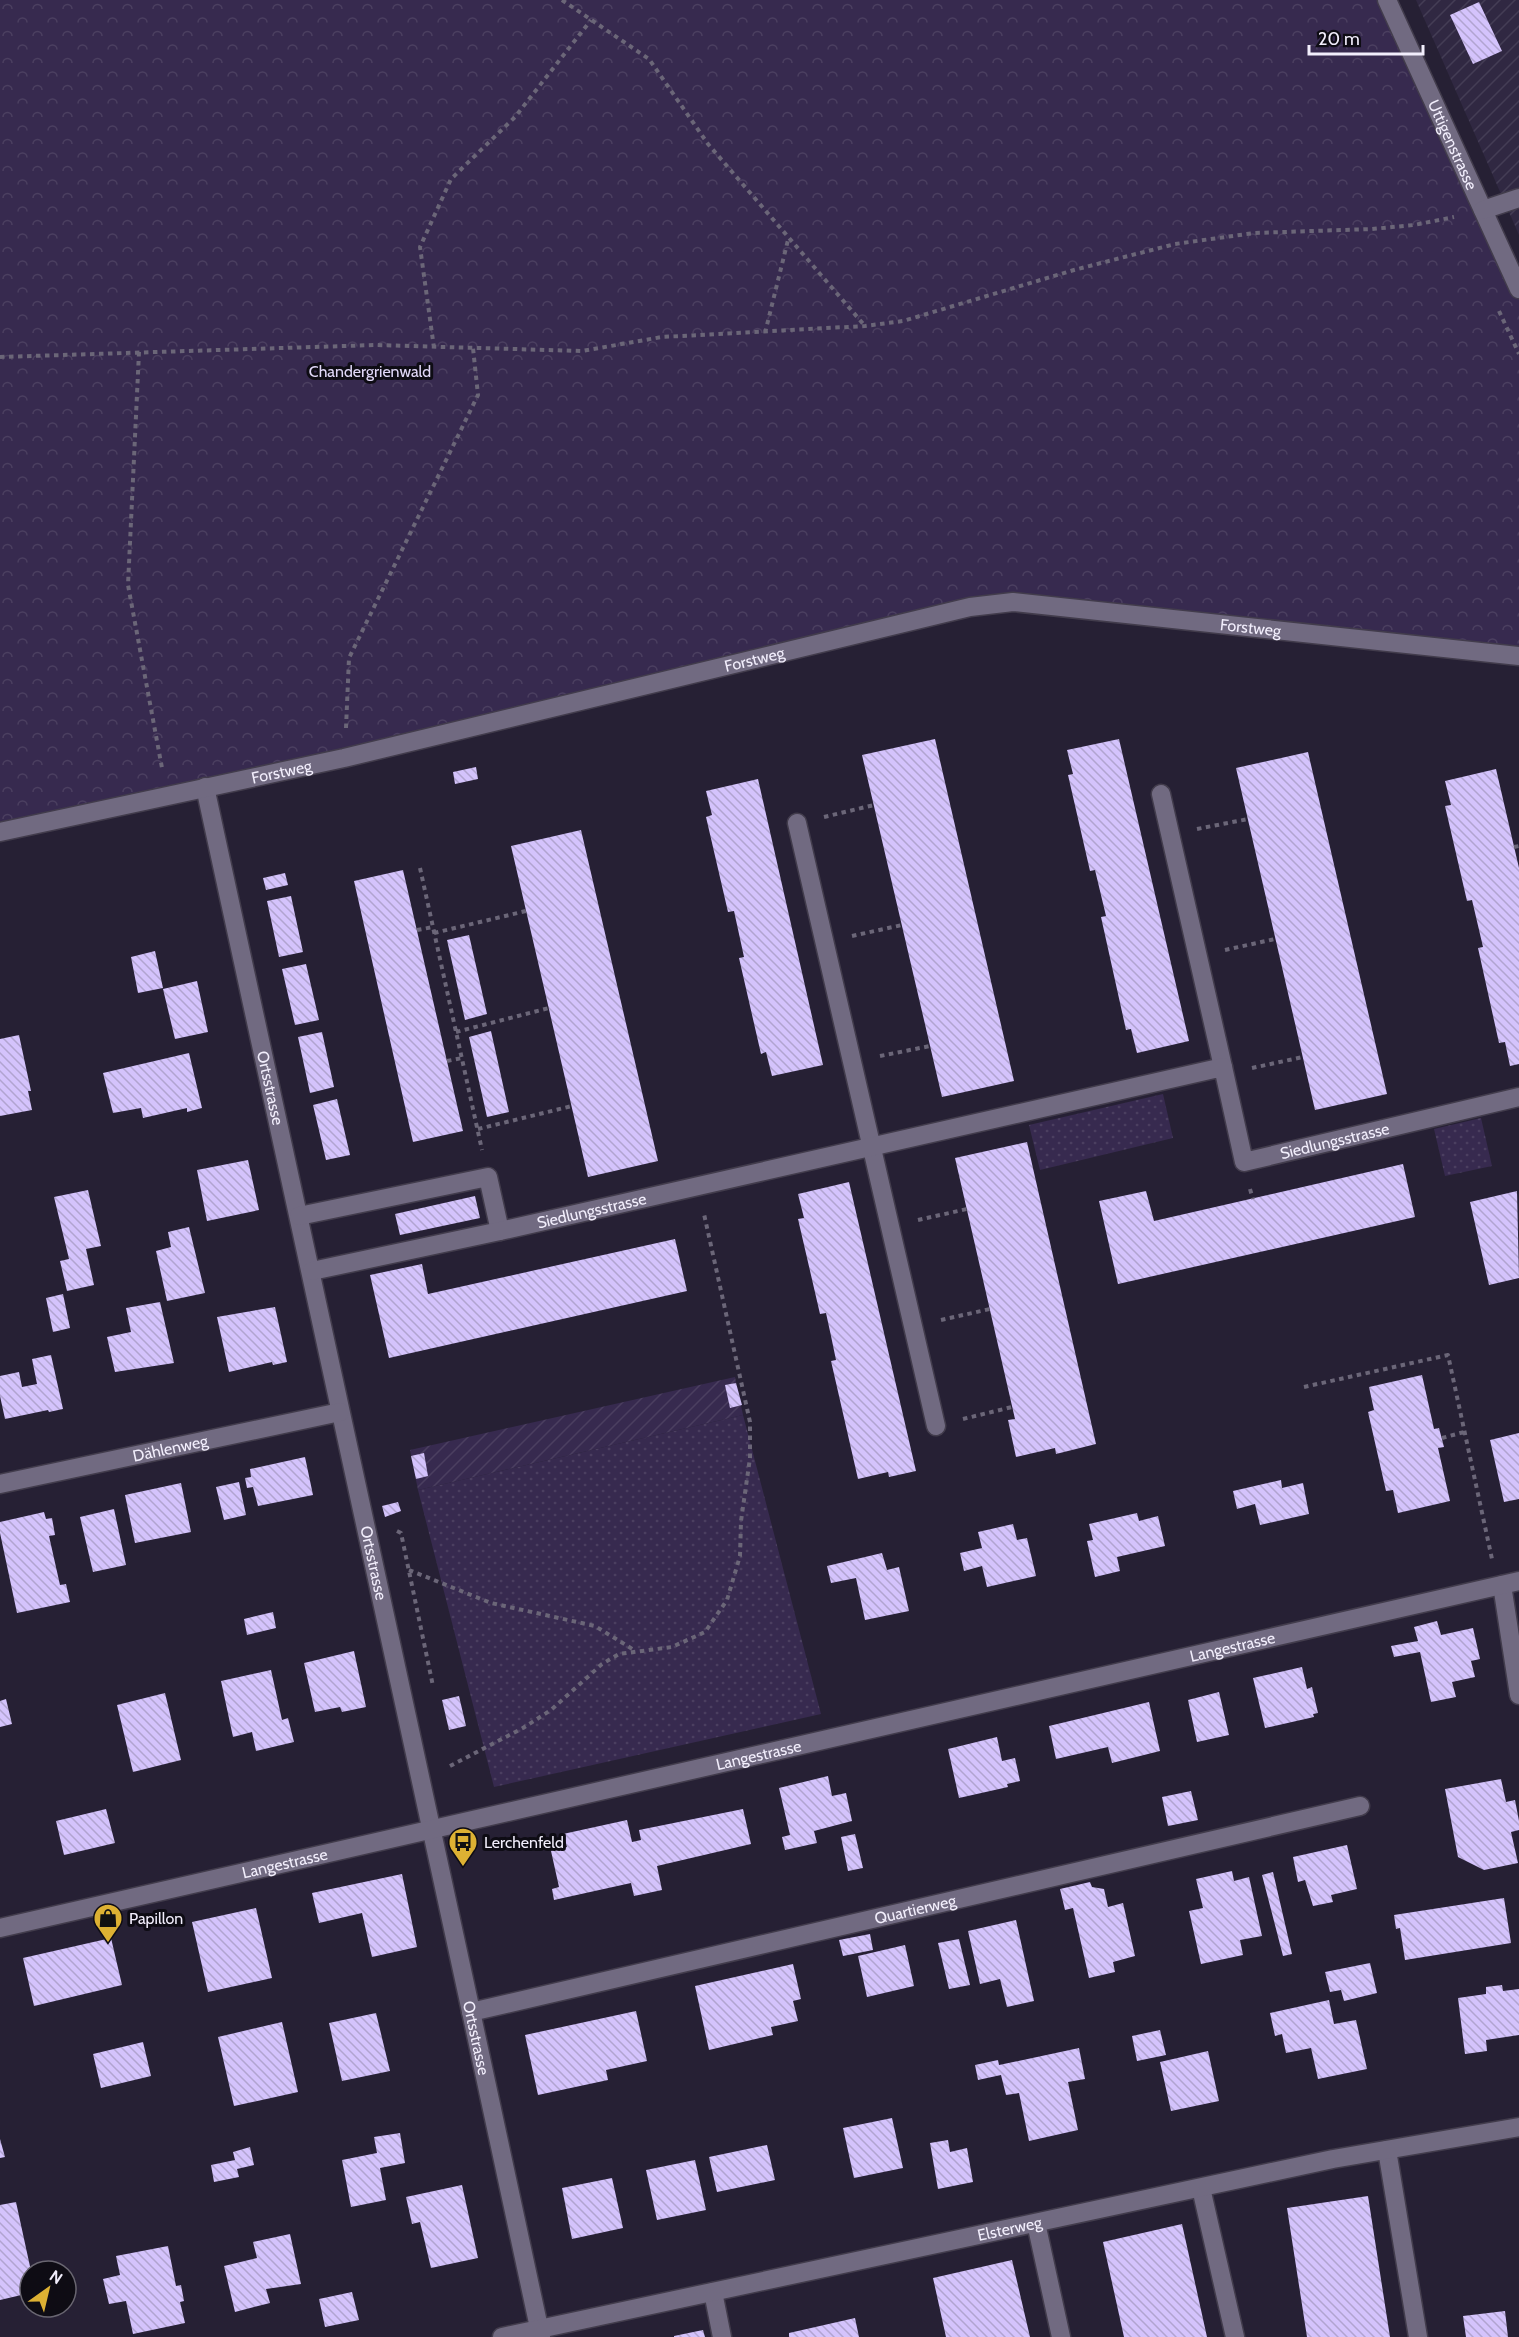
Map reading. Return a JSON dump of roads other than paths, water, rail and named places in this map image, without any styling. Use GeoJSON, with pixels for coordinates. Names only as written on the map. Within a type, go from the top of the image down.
{"type":"FeatureCollection","features":[{"type":"Feature","properties":{"kind":"street","name":"Uttigenstrasse"},"geometry":{"type":"LineString","coordinates":[[1387,0],[1519,289]]}},
{"type":"Feature","properties":{"kind":"street"},"geometry":{"type":"LineString","coordinates":[[1483,210],[1519,198]]}},
{"type":"Feature","properties":{"kind":"street","name":"Forstweg"},"geometry":{"type":"LineString","coordinates":[[0,832],[344,758],[958,609],[1013,602],[1519,656]]}},
{"type":"Feature","properties":{"kind":"street","name":"Ortsstrasse"},"geometry":{"type":"LineString","coordinates":[[205,787],[312,1271],[340,1412],[540,2333]]}},
{"type":"Feature","properties":{"kind":"street","name":"Siedlungsstrasse"},"geometry":{"type":"LineString","coordinates":[[1161,794],[1244,1162],[1519,1097]]}},
{"type":"Feature","properties":{"kind":"street"},"geometry":{"type":"LineString","coordinates":[[797,823],[936,1426]]}},
{"type":"Feature","properties":{"kind":"street","name":"Siedlungsstrasse"},"geometry":{"type":"LineString","coordinates":[[312,1271],[1224,1071]]}},
{"type":"Feature","properties":{"kind":"street"},"geometry":{"type":"LineString","coordinates":[[299,1216],[489,1177],[500,1231]]}},
{"type":"Feature","properties":{"kind":"street","name":"Dählenweg"},"geometry":{"type":"LineString","coordinates":[[0,1484],[340,1412]]}},
{"type":"Feature","properties":{"kind":"street"},"geometry":{"type":"LineString","coordinates":[[1506,1584],[1519,1695]]}},
{"type":"Feature","properties":{"kind":"street","name":"Langestrasse"},"geometry":{"type":"LineString","coordinates":[[0,1928],[1506,1584]]}},
{"type":"Feature","properties":{"kind":"street","name":"Quartierweg"},"geometry":{"type":"LineString","coordinates":[[471,2012],[1360,1806]]}},
{"type":"Feature","properties":{"kind":"street","name":"Elsterweg"},"geometry":{"type":"LineString","coordinates":[[502,2337],[540,2333],[713,2292],[1201,2188],[1387,2150],[1519,2127]]}},
{"type":"Feature","properties":{"kind":"street"},"geometry":{"type":"LineString","coordinates":[[1387,2150],[1418,2337]]}},
{"type":"Feature","properties":{"kind":"street"},"geometry":{"type":"LineString","coordinates":[[1201,2188],[1235,2337]]}},
{"type":"Feature","properties":{"kind":"street"},"geometry":{"type":"LineString","coordinates":[[1036,2223],[1061,2337]]}},
{"type":"Feature","properties":{"kind":"street"},"geometry":{"type":"LineString","coordinates":[[713,2292],[722,2337]]}},
{"type":"Feature","properties":{"kind":"place","name":"Lerchenfeld"},"geometry":{"type":"Point","coordinates":[463,1868]}},
{"type":"Feature","properties":{"kind":"place","name":"Papillon"},"geometry":{"type":"Point","coordinates":[108,1944]}},
{"type":"Feature","properties":{"kind":"park label","name":"Chandergrienwald"},"geometry":{"type":"Point","coordinates":[370,371]}}]}
